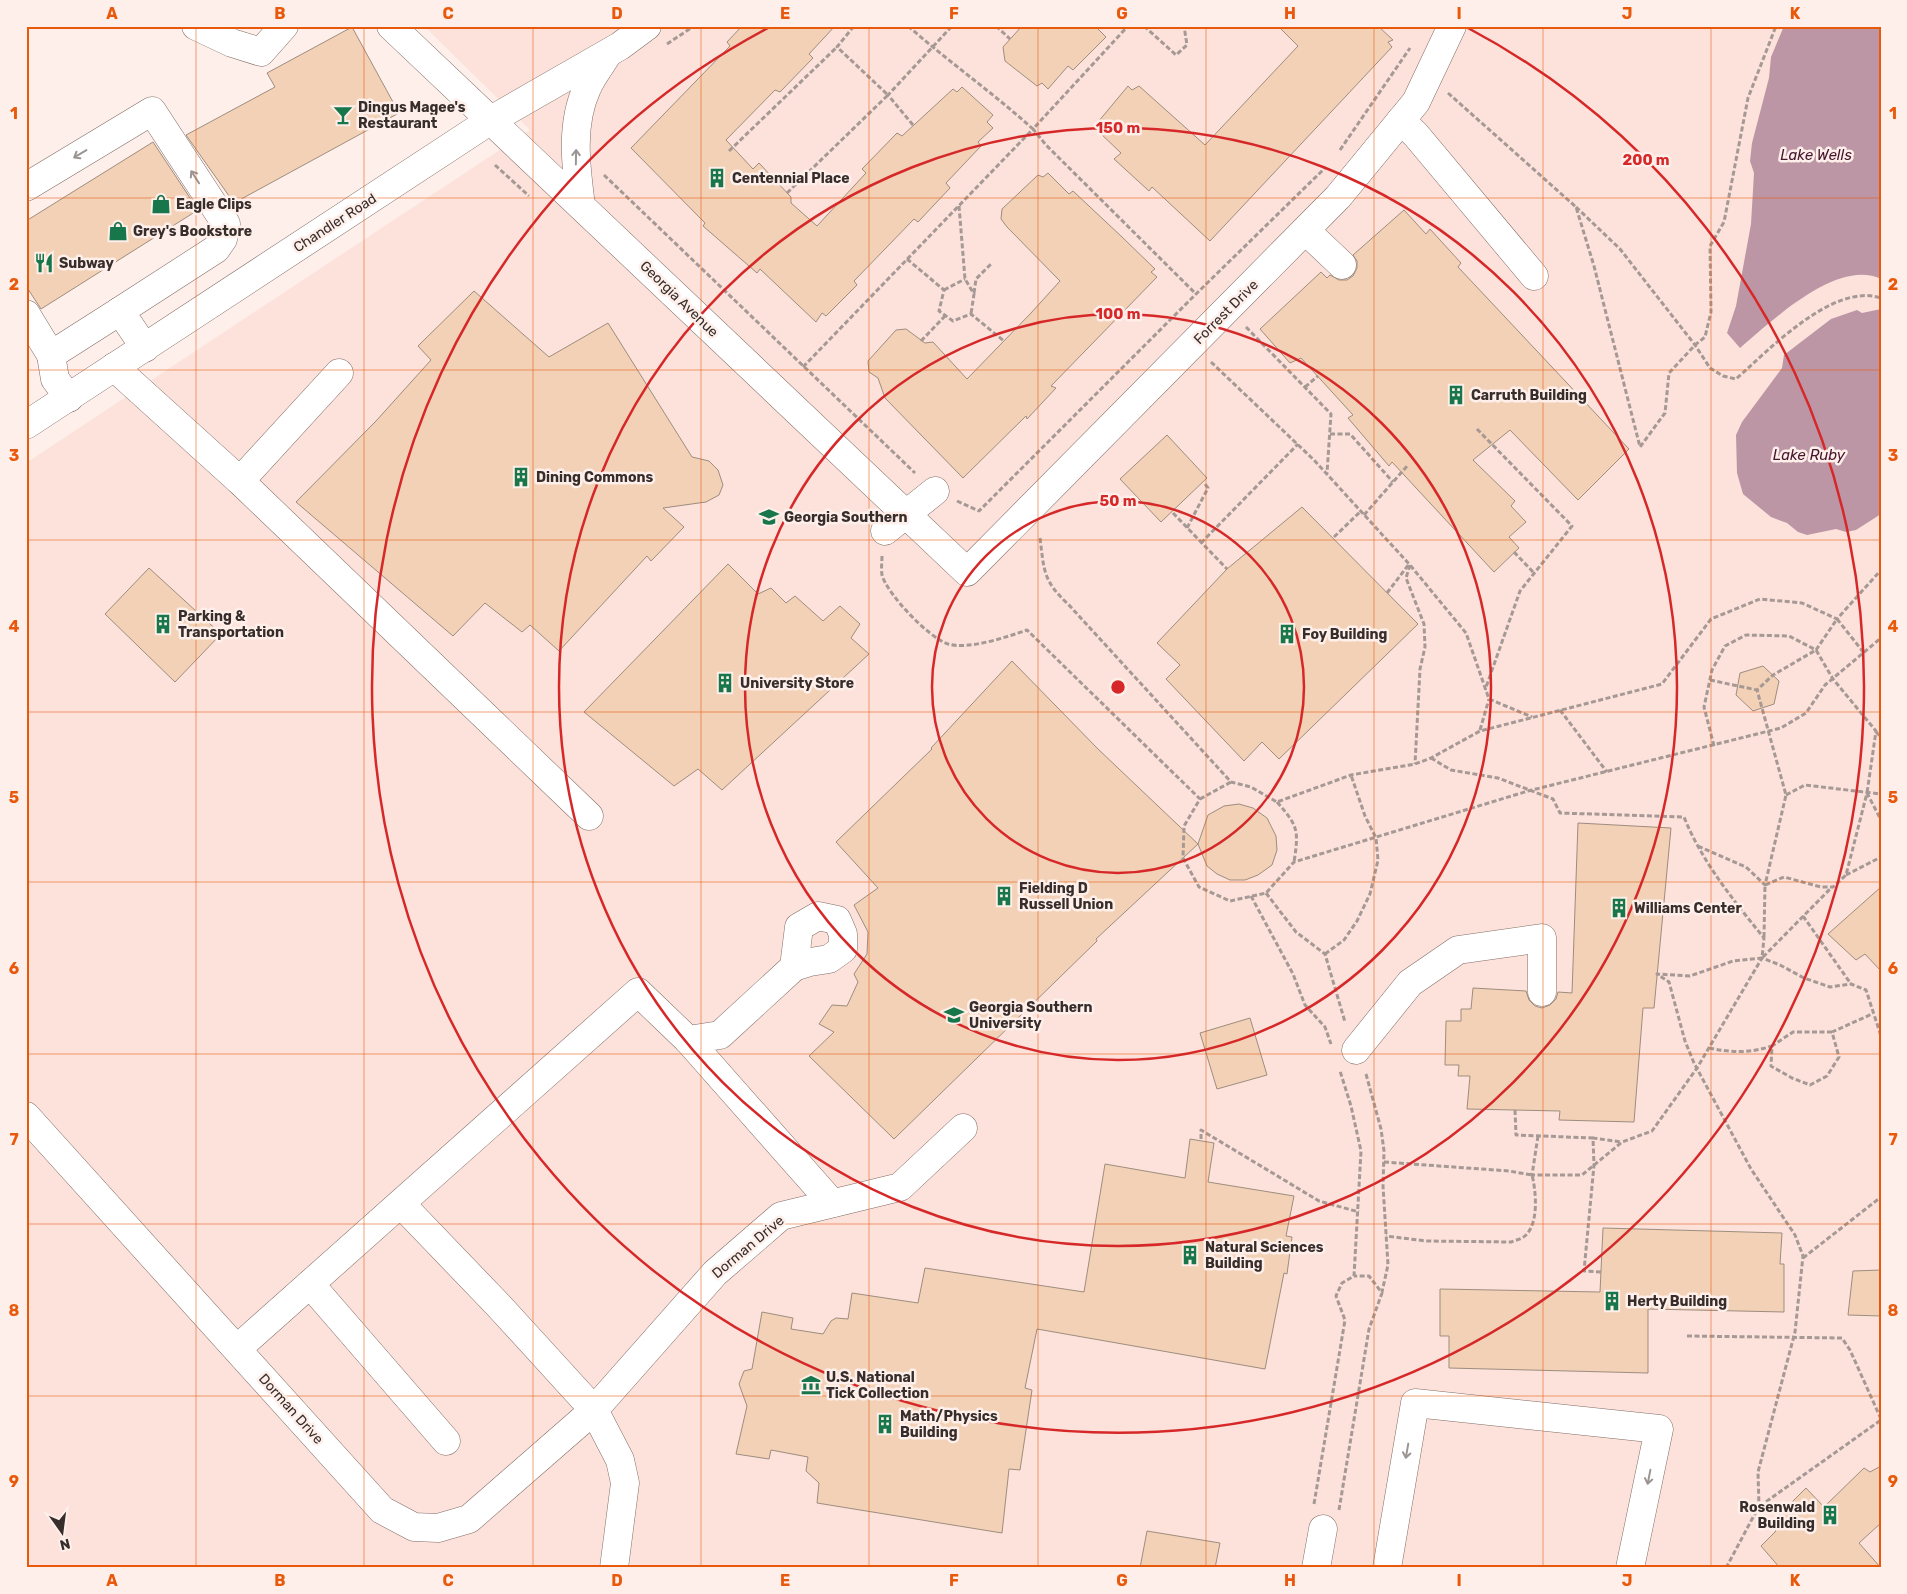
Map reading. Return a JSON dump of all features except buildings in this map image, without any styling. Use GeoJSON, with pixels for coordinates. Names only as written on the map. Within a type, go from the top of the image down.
{"type":"FeatureCollection","features":[{"type":"Feature","properties":{"kind":"street"},"geometry":{"type":"LineString","coordinates":[[196,26],[235,35],[261,52],[284,26]]}},
{"type":"Feature","properties":{"kind":"street","name":"Georgia Avenue"},"geometry":{"type":"LineString","coordinates":[[391,26],[967,572]]}},
{"type":"Feature","properties":{"kind":"street","name":"Forrest Drive"},"geometry":{"type":"LineString","coordinates":[[967,572],[1338,198],[1416,102],[1452,26]]}},
{"type":"Feature","properties":{"kind":"street","name":"Chandler Road"},"geometry":{"type":"LineString","coordinates":[[26,425],[491,120],[608,52],[653,38]]}},
{"type":"Feature","properties":{"kind":"street"},"geometry":{"type":"LineString","coordinates":[[581,206],[576,167],[580,112],[587,88],[608,52]]}},
{"type":"Feature","properties":{"kind":"street"},"geometry":{"type":"LineString","coordinates":[[26,187],[152,111],[226,224],[223,239],[216,249],[51,355]]}},
{"type":"Feature","properties":{"kind":"street"},"geometry":{"type":"LineString","coordinates":[[1401,120],[1416,135],[1534,276]]}},
{"type":"Feature","properties":{"kind":"street"},"geometry":{"type":"LineString","coordinates":[[1306,231],[1342,265]]}},
{"type":"Feature","properties":{"kind":"street"},"geometry":{"type":"LineString","coordinates":[[120,311],[144,348]]}},
{"type":"Feature","properties":{"kind":"street"},"geometry":{"type":"LineString","coordinates":[[26,314],[51,355],[55,378],[68,398]]}},
{"type":"Feature","properties":{"kind":"street"},"geometry":{"type":"LineString","coordinates":[[114,367],[240,481],[590,816]]}},
{"type":"Feature","properties":{"kind":"street"},"geometry":{"type":"LineString","coordinates":[[240,481],[339,373]]}},
{"type":"Feature","properties":{"kind":"street"},"geometry":{"type":"LineString","coordinates":[[885,531],[935,491]]}},
{"type":"Feature","properties":{"kind":"street"},"geometry":{"type":"LineString","coordinates":[[1342,1056],[1410,983],[1458,950],[1542,938],[1542,992]]}},
{"type":"Feature","properties":{"kind":"street"},"geometry":{"type":"LineString","coordinates":[[688,1040],[720,1035],[794,967]]}},
{"type":"Feature","properties":{"kind":"street"},"geometry":{"type":"LineString","coordinates":[[238,1348],[638,992],[688,1040],[832,1204]]}},
{"type":"Feature","properties":{"kind":"street","name":"Dorman Drive"},"geometry":{"type":"LineString","coordinates":[[26,1116],[238,1348],[382,1510],[414,1527],[438,1528],[469,1519],[594,1410],[722,1266],[781,1216],[900,1187],[963,1128]]}},
{"type":"Feature","properties":{"kind":"street"},"geometry":{"type":"LineString","coordinates":[[401,1204],[500,1306],[594,1410],[620,1460],[625,1483],[614,1568]]}},
{"type":"Feature","properties":{"kind":"street"},"geometry":{"type":"LineString","coordinates":[[310,1284],[446,1441]]}},
{"type":"Feature","properties":{"kind":"street"},"geometry":{"type":"LineString","coordinates":[[1387,1568],[1415,1403],[1658,1429],[1630,1568]]}},
{"type":"Feature","properties":{"kind":"street"},"geometry":{"type":"LineString","coordinates":[[1316,1568],[1323,1529]]}},
{"type":"Feature","properties":{"kind":"path"},"geometry":{"type":"LineString","coordinates":[[653,38],[694,26]]}},
{"type":"Feature","properties":{"kind":"path"},"geometry":{"type":"LineString","coordinates":[[728,151],[837,47],[854,26]]}},
{"type":"Feature","properties":{"kind":"path"},"geometry":{"type":"LineString","coordinates":[[908,26],[956,68],[995,95],[1033,129],[1046,145],[1196,294]]}},
{"type":"Feature","properties":{"kind":"path"},"geometry":{"type":"LineString","coordinates":[[787,193],[888,95],[952,26]]}},
{"type":"Feature","properties":{"kind":"path"},"geometry":{"type":"LineString","coordinates":[[996,26],[1010,39]]}},
{"type":"Feature","properties":{"kind":"path"},"geometry":{"type":"LineString","coordinates":[[803,367],[1033,129],[1128,26]]}},
{"type":"Feature","properties":{"kind":"path"},"geometry":{"type":"LineString","coordinates":[[1144,26],[1176,55],[1187,45],[1184,26]]}},
{"type":"Feature","properties":{"kind":"path"},"geometry":{"type":"LineString","coordinates":[[1576,206],[1594,266],[1640,447],[1665,413],[1669,373],[1695,344],[1705,337],[1711,312],[1710,246],[1724,222],[1748,98],[1776,26]]}},
{"type":"Feature","properties":{"kind":"path"},"geometry":{"type":"LineString","coordinates":[[1338,153],[1416,40]]}},
{"type":"Feature","properties":{"kind":"path"},"geometry":{"type":"LineString","coordinates":[[837,47],[888,95],[913,126]]}},
{"type":"Feature","properties":{"kind":"path"},"geometry":{"type":"LineString","coordinates":[[1448,93],[1576,206],[1620,249],[1695,344],[1710,368],[1723,376],[1736,380],[1811,315],[1844,299],[1859,295],[1872,295],[1881,298]]}},
{"type":"Feature","properties":{"kind":"path"},"geometry":{"type":"LineString","coordinates":[[599,170],[803,367],[935,491],[980,511],[1196,294],[1332,161]]}},
{"type":"Feature","properties":{"kind":"path"},"geometry":{"type":"LineString","coordinates":[[495,165],[531,198]]}},
{"type":"Feature","properties":{"kind":"path"},"geometry":{"type":"LineString","coordinates":[[959,206],[965,279],[974,294]]}},
{"type":"Feature","properties":{"kind":"path"},"geometry":{"type":"LineString","coordinates":[[907,259],[944,290]]}},
{"type":"Feature","properties":{"kind":"path"},"geometry":{"type":"LineString","coordinates":[[971,314],[976,279],[992,263]]}},
{"type":"Feature","properties":{"kind":"path"},"geometry":{"type":"LineString","coordinates":[[965,279],[944,290],[939,311],[953,321],[971,314]]}},
{"type":"Feature","properties":{"kind":"path"},"geometry":{"type":"LineString","coordinates":[[971,314],[1004,342]]}},
{"type":"Feature","properties":{"kind":"path"},"geometry":{"type":"LineString","coordinates":[[922,341],[945,316]]}},
{"type":"Feature","properties":{"kind":"path"},"geometry":{"type":"LineString","coordinates":[[1242,323],[1331,414],[1327,474]]}},
{"type":"Feature","properties":{"kind":"path"},"geometry":{"type":"LineString","coordinates":[[1206,358],[1298,444],[1410,564],[1466,633],[1489,699],[1532,718]]}},
{"type":"Feature","properties":{"kind":"path"},"geometry":{"type":"LineString","coordinates":[[1305,387],[1318,376]]}},
{"type":"Feature","properties":{"kind":"path"},"geometry":{"type":"LineString","coordinates":[[1478,429],[1572,526],[1520,591],[1485,691]]}},
{"type":"Feature","properties":{"kind":"path"},"geometry":{"type":"LineString","coordinates":[[1330,434],[1350,434],[1393,482]]}},
{"type":"Feature","properties":{"kind":"path"},"geometry":{"type":"LineString","coordinates":[[1201,543],[1298,444]]}},
{"type":"Feature","properties":{"kind":"path"},"geometry":{"type":"LineString","coordinates":[[1364,515],[1408,465]]}},
{"type":"Feature","properties":{"kind":"path"},"geometry":{"type":"LineString","coordinates":[[1187,528],[1208,488],[1205,484]]}},
{"type":"Feature","properties":{"kind":"path"},"geometry":{"type":"LineString","coordinates":[[1334,537],[1361,511]]}},
{"type":"Feature","properties":{"kind":"path"},"geometry":{"type":"LineString","coordinates":[[1173,513],[1227,569]]}},
{"type":"Feature","properties":{"kind":"path"},"geometry":{"type":"LineString","coordinates":[[885,531],[882,575],[895,598],[919,624],[948,644],[985,644],[1027,630],[1200,798]]}},
{"type":"Feature","properties":{"kind":"path"},"geometry":{"type":"LineString","coordinates":[[1040,538],[1044,566],[1052,589],[1068,604],[1231,782],[1251,787],[1277,802],[1295,823],[1298,840],[1294,862],[1266,894],[1230,901],[1199,887],[1184,858],[1184,826],[1200,798],[1231,782]]}},
{"type":"Feature","properties":{"kind":"path"},"geometry":{"type":"LineString","coordinates":[[1514,552],[1534,573]]}},
{"type":"Feature","properties":{"kind":"path"},"geometry":{"type":"LineString","coordinates":[[1387,593],[1410,564]]}},
{"type":"Feature","properties":{"kind":"path"},"geometry":{"type":"LineString","coordinates":[[1410,564],[1406,578],[1424,624],[1425,647],[1420,669],[1415,764]]}},
{"type":"Feature","properties":{"kind":"path"},"geometry":{"type":"LineString","coordinates":[[1757,690],[1773,675],[1816,650],[1837,619],[1881,570]]}},
{"type":"Feature","properties":{"kind":"path"},"geometry":{"type":"LineString","coordinates":[[1277,802],[1351,774],[1415,764],[1431,758],[1480,731],[1662,684],[1711,619],[1760,599],[1802,602],[1837,619],[1864,653]]}},
{"type":"Feature","properties":{"kind":"path"},"geometry":{"type":"LineString","coordinates":[[1714,746],[1704,707],[1712,670],[1725,646],[1746,635],[1789,636],[1816,650],[1833,679],[1881,737]]}},
{"type":"Feature","properties":{"kind":"path"},"geometry":{"type":"LineString","coordinates":[[1294,862],[1530,790],[1781,728],[1806,714],[1825,685],[1881,638]]}},
{"type":"Feature","properties":{"kind":"path"},"geometry":{"type":"LineString","coordinates":[[1710,680],[1757,690]]}},
{"type":"Feature","properties":{"kind":"path"},"geometry":{"type":"LineString","coordinates":[[1757,690],[1786,795],[1765,885],[1762,958]]}},
{"type":"Feature","properties":{"kind":"path"},"geometry":{"type":"LineString","coordinates":[[1480,731],[1489,699]]}},
{"type":"Feature","properties":{"kind":"path"},"geometry":{"type":"LineString","coordinates":[[1560,710],[1607,772]]}},
{"type":"Feature","properties":{"kind":"path"},"geometry":{"type":"LineString","coordinates":[[1846,875],[1867,793],[1876,731]]}},
{"type":"Feature","properties":{"kind":"path"},"geometry":{"type":"LineString","coordinates":[[1431,758],[1451,770],[1498,778],[1552,799],[1560,813],[1684,817],[1698,846],[1764,938]]}},
{"type":"Feature","properties":{"kind":"path"},"geometry":{"type":"LineString","coordinates":[[1325,954],[1344,940],[1357,920],[1370,894],[1378,860],[1376,838],[1364,816],[1351,774]]}},
{"type":"Feature","properties":{"kind":"path"},"geometry":{"type":"LineString","coordinates":[[1786,795],[1805,785],[1881,794]]}},
{"type":"Feature","properties":{"kind":"path"},"geometry":{"type":"LineString","coordinates":[[1867,793],[1881,820]]}},
{"type":"Feature","properties":{"kind":"path"},"geometry":{"type":"LineString","coordinates":[[1698,846],[1746,867],[1765,885]]}},
{"type":"Feature","properties":{"kind":"path"},"geometry":{"type":"LineString","coordinates":[[1384,1162],[1509,1171],[1532,1175],[1582,1175],[1622,1142],[1652,1131],[1697,1068],[1762,958],[1846,875],[1881,857]]}},
{"type":"Feature","properties":{"kind":"path"},"geometry":{"type":"LineString","coordinates":[[1765,885],[1784,877],[1821,887],[1833,887]]}},
{"type":"Feature","properties":{"kind":"path"},"geometry":{"type":"LineString","coordinates":[[1266,894],[1296,932],[1325,954],[1337,999],[1342,1056],[1361,1151],[1354,1276]]}},
{"type":"Feature","properties":{"kind":"path"},"geometry":{"type":"LineString","coordinates":[[1252,896],[1293,974],[1305,1005],[1325,1027],[1342,1056],[1370,1083],[1381,1129],[1388,1265],[1382,1293],[1369,1329],[1335,1530],[1312,1526],[1345,1320],[1336,1296],[1342,1283],[1354,1276],[1369,1276],[1382,1293]]}},
{"type":"Feature","properties":{"kind":"path"},"geometry":{"type":"LineString","coordinates":[[1804,916],[1852,984]]}},
{"type":"Feature","properties":{"kind":"path"},"geometry":{"type":"LineString","coordinates":[[1759,1506],[1758,1472],[1793,1338],[1803,1258],[1795,1235],[1751,1169],[1697,1068],[1685,1041],[1669,982],[1656,974],[1690,976],[1733,961],[1762,958],[1780,964],[1804,978],[1830,987],[1852,984],[1866,990],[1872,1014],[1881,1036]]}},
{"type":"Feature","properties":{"kind":"path"},"geometry":{"type":"LineString","coordinates":[[1709,1048],[1722,1051],[1752,1052],[1772,1046],[1794,1032],[1832,1032],[1872,1014]]}},
{"type":"Feature","properties":{"kind":"path"},"geometry":{"type":"LineString","coordinates":[[1772,1046],[1771,1066],[1792,1078],[1810,1085],[1827,1076],[1839,1057],[1832,1032]]}},
{"type":"Feature","properties":{"kind":"path"},"geometry":{"type":"LineString","coordinates":[[1516,1110],[1516,1135],[1593,1138],[1622,1142]]}},
{"type":"Feature","properties":{"kind":"path"},"geometry":{"type":"LineString","coordinates":[[1201,1139],[1201,1130],[1320,1201],[1359,1212]]}},
{"type":"Feature","properties":{"kind":"path"},"geometry":{"type":"LineString","coordinates":[[1386,1236],[1426,1241],[1511,1242],[1524,1237],[1530,1230],[1534,1214],[1535,1196],[1532,1175],[1538,1136]]}},
{"type":"Feature","properties":{"kind":"path"},"geometry":{"type":"LineString","coordinates":[[1593,1138],[1594,1165],[1584,1271],[1601,1272]]}},
{"type":"Feature","properties":{"kind":"path"},"geometry":{"type":"LineString","coordinates":[[1803,1258],[1881,1197]]}},
{"type":"Feature","properties":{"kind":"path"},"geometry":{"type":"LineString","coordinates":[[1687,1336],[1842,1338],[1850,1350],[1881,1419],[1759,1506],[1726,1568]]}},
{"type":"Feature","properties":{"kind":"shaded area","name":"Georgia Southern University"},"geometry":{"type":"Polygon","coordinates":[[[424,26],[1881,26],[1881,1568],[26,1568],[26,463],[530,130],[424,26]]]}},
{"type":"Feature","properties":{"kind":"water","name":"Lake Wells"},"geometry":{"type":"Polygon","coordinates":[[[1784,26],[1881,26],[1881,279],[1864,275],[1845,277],[1825,285],[1787,309],[1740,348],[1727,333],[1736,306],[1751,224],[1754,173],[1750,161],[1752,143],[1769,78],[1771,57],[1784,26]]]}},
{"type":"Feature","properties":{"kind":"water","name":"Lake Ruby"},"geometry":{"type":"Polygon","coordinates":[[[1881,309],[1881,514],[1856,530],[1846,532],[1836,529],[1807,535],[1798,532],[1787,523],[1771,517],[1743,494],[1737,473],[1736,435],[1742,422],[1782,368],[1784,355],[1831,319],[1857,310],[1862,313],[1881,309]]]}},
{"type":"Feature","properties":{"kind":"place","name":"Dingus Magee's Restaurant"},"geometry":{"type":"Point","coordinates":[343,115]}},
{"type":"Feature","properties":{"kind":"place","name":"Centennial Place"},"geometry":{"type":"Point","coordinates":[717,178]}},
{"type":"Feature","properties":{"kind":"place","name":"Eagle Clips"},"geometry":{"type":"Point","coordinates":[161,204]}},
{"type":"Feature","properties":{"kind":"place","name":"Grey's Bookstore"},"geometry":{"type":"Point","coordinates":[118,231]}},
{"type":"Feature","properties":{"kind":"place","name":"Subway"},"geometry":{"type":"Point","coordinates":[44,263]}},
{"type":"Feature","properties":{"kind":"place","name":"Carruth Building"},"geometry":{"type":"Point","coordinates":[1456,395]}},
{"type":"Feature","properties":{"kind":"place","name":"Dining Commons"},"geometry":{"type":"Point","coordinates":[521,477]}},
{"type":"Feature","properties":{"kind":"place","name":"Georgia Southern"},"geometry":{"type":"Point","coordinates":[769,517]}},
{"type":"Feature","properties":{"kind":"place","name":"Parking & Transportation"},"geometry":{"type":"Point","coordinates":[163,624]}},
{"type":"Feature","properties":{"kind":"place","name":"Foy Building"},"geometry":{"type":"Point","coordinates":[1287,634]}},
{"type":"Feature","properties":{"kind":"place","name":"University Store"},"geometry":{"type":"Point","coordinates":[725,683]}},
{"type":"Feature","properties":{"kind":"place","name":"Fielding D Russell Union"},"geometry":{"type":"Point","coordinates":[1004,896]}},
{"type":"Feature","properties":{"kind":"place","name":"Williams Center"},"geometry":{"type":"Point","coordinates":[1619,908]}},
{"type":"Feature","properties":{"kind":"place","name":"Georgia Southern University"},"geometry":{"type":"Point","coordinates":[954,1015]}},
{"type":"Feature","properties":{"kind":"place","name":"Natural Sciences Building"},"geometry":{"type":"Point","coordinates":[1190,1255]}},
{"type":"Feature","properties":{"kind":"place","name":"Herty Building"},"geometry":{"type":"Point","coordinates":[1612,1301]}},
{"type":"Feature","properties":{"kind":"place","name":"U.S. National Tick Collection"},"geometry":{"type":"Point","coordinates":[811,1385]}},
{"type":"Feature","properties":{"kind":"place","name":"Math/Physics Building"},"geometry":{"type":"Point","coordinates":[885,1424]}},
{"type":"Feature","properties":{"kind":"place","name":"Rosenwald Building"},"geometry":{"type":"Point","coordinates":[1830,1515]}}]}
